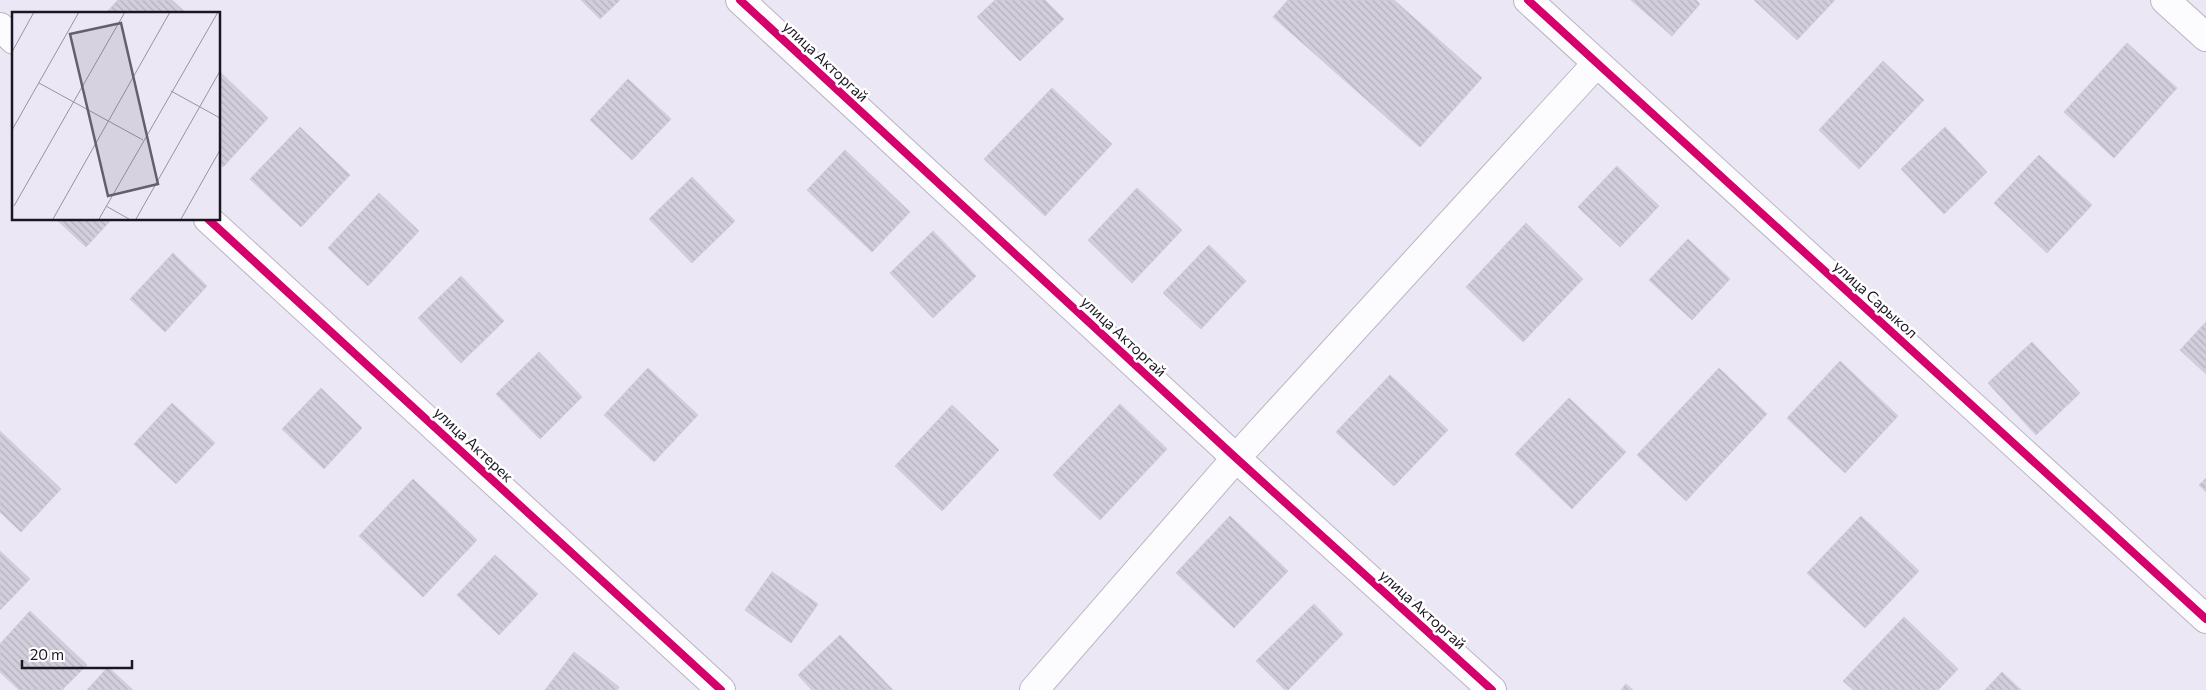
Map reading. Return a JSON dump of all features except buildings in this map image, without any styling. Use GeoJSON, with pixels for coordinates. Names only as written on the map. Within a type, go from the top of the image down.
{"type":"FeatureCollection","features":[{"type":"Feature","properties":{"kind":"street","name":"улица Акторгай"},"geometry":{"type":"LineString","coordinates":[[740,0],[1236,458],[1492,690]]}},
{"type":"Feature","properties":{"kind":"street","name":"улица Сарыкол"},"geometry":{"type":"LineString","coordinates":[[1528,0],[2206,619]]}},
{"type":"Feature","properties":{"kind":"street"},"geometry":{"type":"LineString","coordinates":[[2165,0],[2206,37]]}},
{"type":"Feature","properties":{"kind":"street"},"geometry":{"type":"LineString","coordinates":[[0,27],[12,38]]}},
{"type":"Feature","properties":{"kind":"street"},"geometry":{"type":"LineString","coordinates":[[1034,690],[1236,458],[1597,63]]}},
{"type":"Feature","properties":{"kind":"street","name":"улица Актерек"},"geometry":{"type":"LineString","coordinates":[[209,220],[721,690]]}},
{"type":"Feature","properties":{"kind":"cycle path"},"geometry":{"type":"LineString","coordinates":[[740,0],[1236,458],[1492,690]]}},
{"type":"Feature","properties":{"kind":"cycle path"},"geometry":{"type":"LineString","coordinates":[[1528,0],[2206,619]]}},
{"type":"Feature","properties":{"kind":"cycle path"},"geometry":{"type":"LineString","coordinates":[[209,220],[721,690]]}}]}
